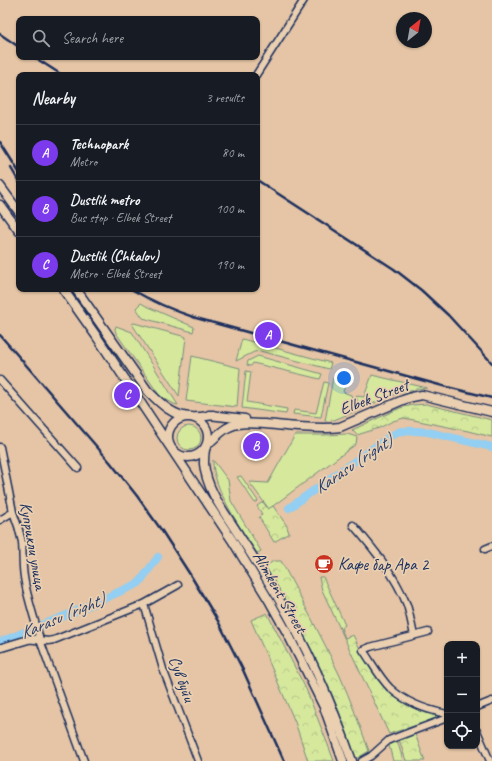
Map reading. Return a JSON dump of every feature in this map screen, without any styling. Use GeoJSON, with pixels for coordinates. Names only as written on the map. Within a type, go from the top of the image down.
{"type":"FeatureCollection","features":[{"type":"Feature","properties":{"kind":"main road"},"geometry":{"type":"LineString","coordinates":[[0,186],[16,208]]}},
{"type":"Feature","properties":{"kind":"main road"},"geometry":{"type":"LineString","coordinates":[[0,205],[16,227]]}},
{"type":"Feature","properties":{"kind":"main road"},"geometry":{"type":"LineString","coordinates":[[65,292],[171,448],[175,453],[189,458],[202,452],[206,447],[208,437],[206,428],[200,421],[191,417],[180,419],[172,425],[168,434],[168,442],[171,448]]}},
{"type":"Feature","properties":{"kind":"main road","name":"Elbek Street"},"geometry":{"type":"LineString","coordinates":[[78,292],[147,390],[157,400],[180,415],[191,417],[214,415]]}},
{"type":"Feature","properties":{"kind":"main road","name":"Elbek Street"},"geometry":{"type":"LineString","coordinates":[[206,447],[221,432],[228,427],[237,424],[244,423],[326,428],[340,427],[403,400],[422,395],[492,412]]}},
{"type":"Feature","properties":{"kind":"main road","name":"Elbek Street"},"geometry":{"type":"LineString","coordinates":[[157,400],[181,410],[290,426]]}},
{"type":"Feature","properties":{"kind":"main road","name":"Alimkent Street"},"geometry":{"type":"LineString","coordinates":[[206,447],[204,463],[212,490],[277,597],[296,632],[331,704],[352,761]]}},
{"type":"Feature","properties":{"kind":"main road","name":"Alimkent Street"},"geometry":{"type":"LineString","coordinates":[[171,448],[232,540],[274,608],[324,707],[343,761]]}},
{"type":"Feature","properties":{"kind":"street"},"geometry":{"type":"LineString","coordinates":[[258,72],[304,0]]}},
{"type":"Feature","properties":{"kind":"street"},"geometry":{"type":"LineString","coordinates":[[0,380],[78,468]]}},
{"type":"Feature","properties":{"kind":"street","name":"Куприкли улица"},"geometry":{"type":"LineString","coordinates":[[0,447],[13,512],[17,521],[22,542],[24,577],[31,609],[39,637],[84,761]]}},
{"type":"Feature","properties":{"kind":"street"},"geometry":{"type":"LineString","coordinates":[[0,520],[13,512]]}},
{"type":"Feature","properties":{"kind":"street"},"geometry":{"type":"LineString","coordinates":[[353,525],[373,548],[395,580],[407,606],[414,636]]}},
{"type":"Feature","properties":{"kind":"street"},"geometry":{"type":"LineString","coordinates":[[485,549],[492,546]]}},
{"type":"Feature","properties":{"kind":"street"},"geometry":{"type":"LineString","coordinates":[[0,648],[39,637],[48,641],[54,640],[144,604],[178,585]]}},
{"type":"Feature","properties":{"kind":"street","name":"Сув буйи"},"geometry":{"type":"LineString","coordinates":[[144,604],[163,669],[198,761]]}},
{"type":"Feature","properties":{"kind":"street"},"geometry":{"type":"LineString","coordinates":[[428,632],[363,650],[383,680],[397,694],[426,709],[444,713]]}},
{"type":"Feature","properties":{"kind":"street"},"geometry":{"type":"LineString","coordinates":[[480,706],[492,701]]}},
{"type":"Feature","properties":{"kind":"street"},"geometry":{"type":"LineString","coordinates":[[362,761],[371,756],[389,740],[444,719]]}},
{"type":"Feature","properties":{"kind":"street"},"geometry":{"type":"LineString","coordinates":[[480,738],[490,761]]}},
{"type":"Feature","properties":{"kind":"green space"},"geometry":{"type":"Polygon","coordinates":[[[141,303],[194,327],[193,332],[143,318],[136,308],[141,303]]]}},
{"type":"Feature","properties":{"kind":"green space"},"geometry":{"type":"Polygon","coordinates":[[[134,323],[186,337],[179,396],[132,324],[134,323]]]}},
{"type":"Feature","properties":{"kind":"green space"},"geometry":{"type":"Polygon","coordinates":[[[116,326],[132,332],[178,405],[160,396],[116,333],[116,326]]]}},
{"type":"Feature","properties":{"kind":"green space"},"geometry":{"type":"Polygon","coordinates":[[[242,339],[331,363],[329,369],[260,351],[254,352],[236,361],[242,339]]]}},
{"type":"Feature","properties":{"kind":"green space"},"geometry":{"type":"Polygon","coordinates":[[[192,356],[240,368],[237,407],[186,401],[192,356]]]}},
{"type":"Feature","properties":{"kind":"green space"},"geometry":{"type":"Polygon","coordinates":[[[258,356],[322,374],[320,379],[253,363],[251,366],[247,365],[248,361],[258,356]]]}},
{"type":"Feature","properties":{"kind":"green space"},"geometry":{"type":"Polygon","coordinates":[[[246,371],[251,372],[247,402],[287,409],[286,414],[242,408],[246,371]]]}},
{"type":"Feature","properties":{"kind":"green space"},"geometry":{"type":"Polygon","coordinates":[[[372,375],[427,388],[401,392],[360,409],[356,396],[364,397],[372,375]]]}},
{"type":"Feature","properties":{"kind":"green space"},"geometry":{"type":"Polygon","coordinates":[[[333,378],[346,381],[343,392],[351,395],[356,411],[334,420],[325,421],[333,378]]]}},
{"type":"Feature","properties":{"kind":"green space"},"geometry":{"type":"Polygon","coordinates":[[[324,382],[328,383],[321,417],[293,414],[294,410],[316,413],[324,382]]]}},
{"type":"Feature","properties":{"kind":"green space"},"geometry":{"type":"Polygon","coordinates":[[[426,404],[492,420],[492,437],[404,418],[357,435],[352,430],[400,408],[426,404]]]}},
{"type":"Feature","properties":{"kind":"green space"},"geometry":{"type":"Polygon","coordinates":[[[189,426],[194,427],[200,433],[200,443],[194,449],[189,450],[184,449],[178,443],[177,438],[178,433],[184,427],[189,426]]]}},
{"type":"Feature","properties":{"kind":"green space"},"geometry":{"type":"Polygon","coordinates":[[[347,434],[357,437],[356,444],[269,509],[249,482],[268,483],[295,435],[347,434]]]}},
{"type":"Feature","properties":{"kind":"green space"},"geometry":{"type":"Polygon","coordinates":[[[213,460],[228,480],[231,501],[261,551],[257,553],[236,521],[223,496],[217,483],[213,460]]]}},
{"type":"Feature","properties":{"kind":"green space"},"geometry":{"type":"Polygon","coordinates":[[[241,476],[258,501],[255,503],[237,477],[241,476]]]}},
{"type":"Feature","properties":{"kind":"green space"},"geometry":{"type":"Polygon","coordinates":[[[263,502],[268,509],[273,506],[287,526],[289,533],[274,542],[259,517],[262,514],[257,506],[263,502]]]}},
{"type":"Feature","properties":{"kind":"green space"},"geometry":{"type":"Polygon","coordinates":[[[274,561],[281,561],[319,632],[344,685],[369,751],[356,759],[348,734],[317,661],[293,615],[266,569],[267,565],[274,561]]]}},
{"type":"Feature","properties":{"kind":"green space"},"geometry":{"type":"Polygon","coordinates":[[[319,577],[323,577],[345,625],[341,628],[345,638],[353,635],[368,663],[385,686],[409,706],[441,717],[389,734],[322,590],[319,577]]]}},
{"type":"Feature","properties":{"kind":"green space"},"geometry":{"type":"Polygon","coordinates":[[[267,613],[306,689],[334,761],[308,761],[295,722],[251,620],[267,613]]]}},
{"type":"Feature","properties":{"kind":"green space"},"geometry":{"type":"Polygon","coordinates":[[[415,734],[425,761],[406,761],[399,739],[415,734]]]}},
{"type":"Feature","properties":{"kind":"green space"},"geometry":{"type":"Polygon","coordinates":[[[397,739],[403,761],[393,761],[389,745],[397,739]]]}},
{"type":"Feature","properties":{"kind":"waterway","name":"Karasu (right)"},"geometry":{"type":"LineString","coordinates":[[289,508],[390,436],[401,431],[428,432],[492,447]]}},
{"type":"Feature","properties":{"kind":"waterway","name":"Karasu (right)"},"geometry":{"type":"LineString","coordinates":[[0,642],[67,615],[139,583],[158,557]]}},
{"type":"Feature","properties":{"kind":"railway"},"geometry":{"type":"LineString","coordinates":[[0,34],[16,45]]}},
{"type":"Feature","properties":{"kind":"railway"},"geometry":{"type":"LineString","coordinates":[[39,60],[57,72]]}},
{"type":"Feature","properties":{"kind":"railway"},"geometry":{"type":"LineString","coordinates":[[0,142],[16,167]]}},
{"type":"Feature","properties":{"kind":"railway"},"geometry":{"type":"LineString","coordinates":[[11,168],[16,177]]}},
{"type":"Feature","properties":{"kind":"railway"},"geometry":{"type":"LineString","coordinates":[[260,182],[394,269],[421,290],[448,315],[492,363]]}},
{"type":"Feature","properties":{"kind":"railway"},"geometry":{"type":"LineString","coordinates":[[136,292],[179,312],[196,318],[443,386],[492,398]]}},
{"type":"Feature","properties":{"kind":"railway"},"geometry":{"type":"LineString","coordinates":[[0,335],[110,462],[162,531],[218,621],[243,670],[284,761]]}},
{"type":"Feature","properties":{"kind":"place","name":"Technopark"},"geometry":{"type":"Point","coordinates":[268,335]}},
{"type":"Feature","properties":{"kind":"place","name":"Dustlik (Chkalov)"},"geometry":{"type":"Point","coordinates":[127,395]}},
{"type":"Feature","properties":{"kind":"place","name":"Dustlik metro"},"geometry":{"type":"Point","coordinates":[256,446]}},
{"type":"Feature","properties":{"kind":"place","name":"Кафе бар Ара 2"},"geometry":{"type":"Point","coordinates":[324,564]}}]}
